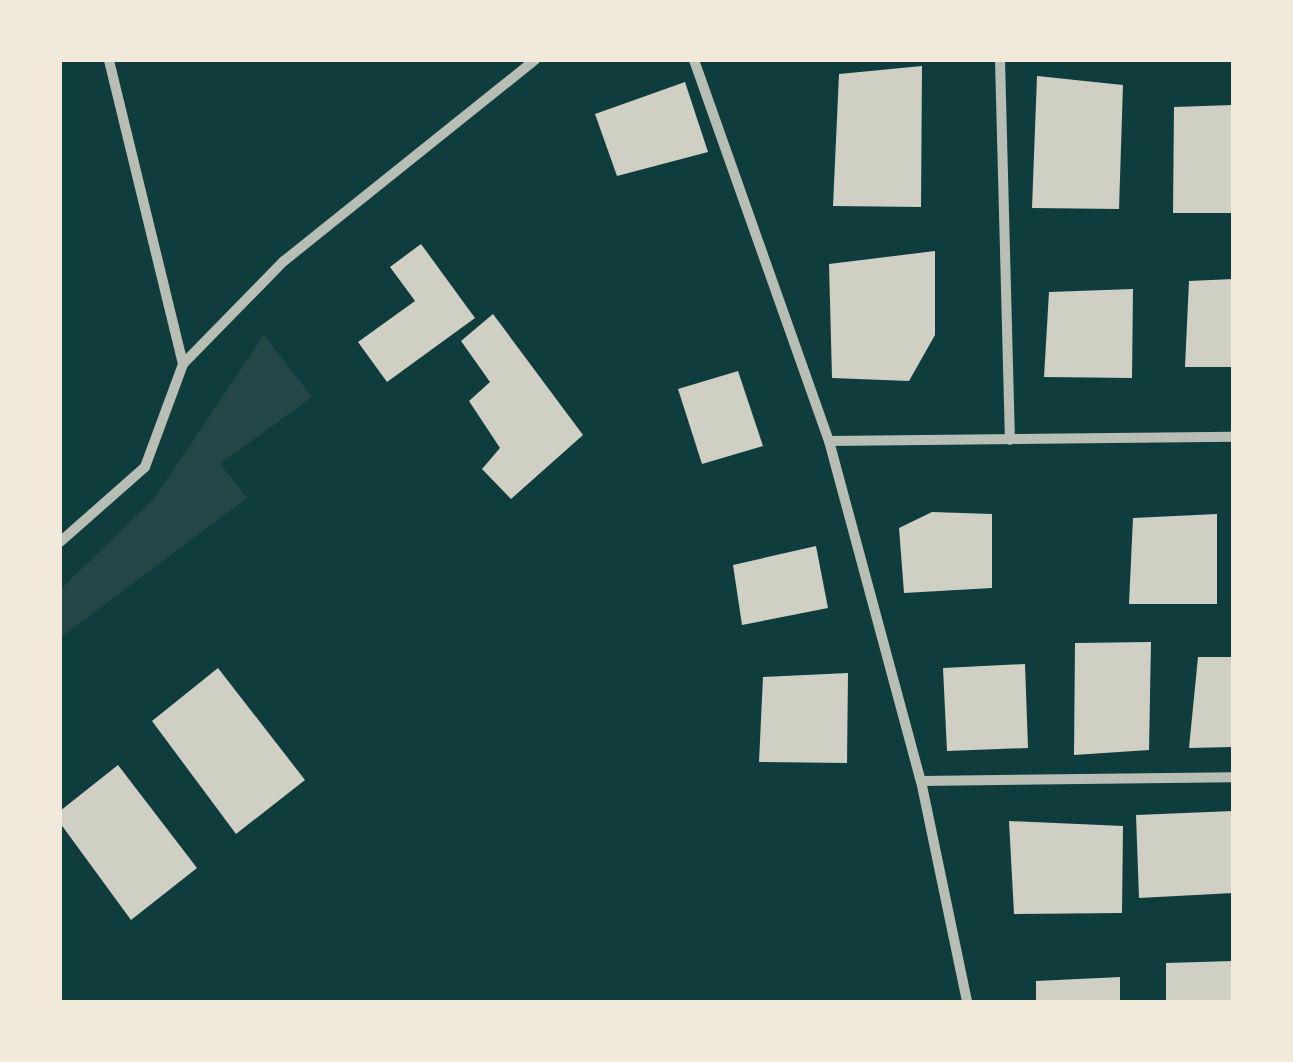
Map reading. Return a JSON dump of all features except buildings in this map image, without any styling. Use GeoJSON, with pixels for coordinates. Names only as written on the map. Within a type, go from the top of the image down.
{"type":"FeatureCollection","features":[{"type":"Feature","properties":{"kind":"street"},"geometry":{"type":"LineString","coordinates":[[109,60],[183,364]]}},
{"type":"Feature","properties":{"kind":"street"},"geometry":{"type":"LineString","coordinates":[[60,542],[145,467],[183,364],[284,261],[535,60]]}},
{"type":"Feature","properties":{"kind":"street"},"geometry":{"type":"LineString","coordinates":[[694,60],[829,441],[921,781],[967,1002]]}},
{"type":"Feature","properties":{"kind":"street"},"geometry":{"type":"LineString","coordinates":[[1000,60],[1010,440]]}},
{"type":"Feature","properties":{"kind":"street"},"geometry":{"type":"LineString","coordinates":[[829,441],[1233,437]]}},
{"type":"Feature","properties":{"kind":"street"},"geometry":{"type":"LineString","coordinates":[[921,781],[1233,777]]}},
{"type":"Feature","properties":{"kind":"shaded area"},"geometry":{"type":"Polygon","coordinates":[[[264,335],[312,397],[220,464],[247,498],[60,638],[60,590],[156,496],[264,335]]]}}]}
